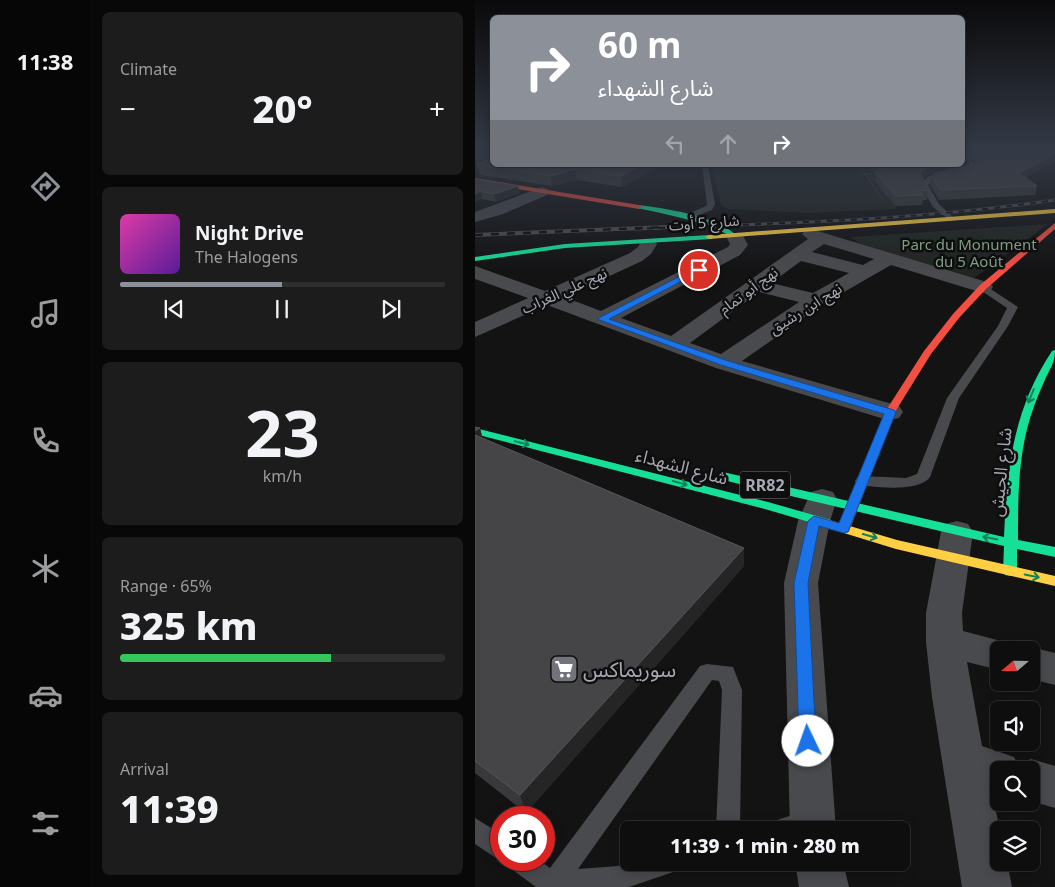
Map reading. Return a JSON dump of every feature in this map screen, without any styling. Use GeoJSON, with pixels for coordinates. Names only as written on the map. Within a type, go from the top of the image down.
{"type":"FeatureCollection","features":[{"type":"Feature","properties":{"kind":"main road"},"geometry":{"type":"LineString","coordinates":[[522,188],[691,216],[717,226],[734,237]]}},
{"type":"Feature","properties":{"kind":"main road","name":"شارع 5 أوت"},"geometry":{"type":"LineString","coordinates":[[475,264],[563,251],[1055,211]]}},
{"type":"Feature","properties":{"kind":"main road","name":"شارع 5 أوت"},"geometry":{"type":"LineString","coordinates":[[475,259],[565,246],[734,237],[817,235],[1055,219]]}},
{"type":"Feature","properties":{"kind":"main road"},"geometry":{"type":"LineString","coordinates":[[827,516],[851,506],[890,412],[927,353],[956,316],[983,287],[1055,225]]}},
{"type":"Feature","properties":{"kind":"main road"},"geometry":{"type":"LineString","coordinates":[[475,249],[565,246]]}},
{"type":"Feature","properties":{"kind":"main road","name":"شارع الجيش"},"geometry":{"type":"LineString","coordinates":[[1010,571],[1015,460],[1024,415],[1038,380],[1055,354]]}},
{"type":"Feature","properties":{"kind":"main road","name":"شارع الشهداء"},"geometry":{"type":"LineString","coordinates":[[475,431],[768,506],[827,516],[954,544],[1011,542],[1055,552]]}},
{"type":"Feature","properties":{"kind":"main road","name":"شارع الشهداء"},"geometry":{"type":"LineString","coordinates":[[707,472],[827,516],[851,506],[954,544],[1010,571],[1055,581]]}},
{"type":"Feature","properties":{"kind":"street"},"geometry":{"type":"LineString","coordinates":[[475,217],[497,211],[542,192]]}},
{"type":"Feature","properties":{"kind":"street"},"geometry":{"type":"LineString","coordinates":[[817,235],[983,287]]}},
{"type":"Feature","properties":{"kind":"street","name":"نهج أبو تمام"},"geometry":{"type":"LineString","coordinates":[[674,344],[797,254],[817,235]]}},
{"type":"Feature","properties":{"kind":"street"},"geometry":{"type":"LineString","coordinates":[[602,319],[734,251],[739,245],[734,237]]}},
{"type":"Feature","properties":{"kind":"street","name":"نهج علي الغراب"},"geometry":{"type":"LineString","coordinates":[[475,330],[636,258],[645,250],[648,244]]}},
{"type":"Feature","properties":{"kind":"street"},"geometry":{"type":"LineString","coordinates":[[797,254],[865,271]]}},
{"type":"Feature","properties":{"kind":"street","name":"نهج ابن رشيق"},"geometry":{"type":"LineString","coordinates":[[725,363],[816,300],[889,258]]}},
{"type":"Feature","properties":{"kind":"street"},"geometry":{"type":"LineString","coordinates":[[475,272],[725,363],[890,412]]}},
{"type":"Feature","properties":{"kind":"street"},"geometry":{"type":"LineString","coordinates":[[754,285],[816,300]]}},
{"type":"Feature","properties":{"kind":"street"},"geometry":{"type":"LineString","coordinates":[[805,821],[801,583],[827,516]]}},
{"type":"Feature","properties":{"kind":"street"},"geometry":{"type":"LineString","coordinates":[[954,544],[943,613],[945,642],[952,697],[981,765],[987,887]]}},
{"type":"Feature","properties":{"kind":"street"},"geometry":{"type":"LineString","coordinates":[[945,642],[990,653]]}},
{"type":"Feature","properties":{"kind":"street"},"geometry":{"type":"LineString","coordinates":[[1040,665],[1055,669]]}},
{"type":"Feature","properties":{"kind":"street"},"geometry":{"type":"LineString","coordinates":[[1040,783],[1055,787]]}},
{"type":"Feature","properties":{"kind":"street"},"geometry":{"type":"LineString","coordinates":[[818,871],[824,887]]}},
{"type":"Feature","properties":{"kind":"lane"},"geometry":{"type":"LineString","coordinates":[[691,216],[709,208],[711,204],[709,188]]}},
{"type":"Feature","properties":{"kind":"lane"},"geometry":{"type":"LineString","coordinates":[[925,188],[936,205],[951,220]]}},
{"type":"Feature","properties":{"kind":"lane"},"geometry":{"type":"LineString","coordinates":[[862,481],[908,483],[923,478],[953,398],[1003,326],[1013,307],[983,287]]}},
{"type":"Feature","properties":{"kind":"lane"},"geometry":{"type":"LineString","coordinates":[[553,884],[707,672],[726,673],[732,690],[728,821]]}},
{"type":"Feature","properties":{"kind":"lane"},"geometry":{"type":"LineString","coordinates":[[475,830],[490,840]]}},
{"type":"Feature","properties":{"kind":"lane"},"geometry":{"type":"LineString","coordinates":[[534,871],[553,884],[618,878],[641,871]]}},
{"type":"Feature","properties":{"kind":"path"},"geometry":{"type":"LineString","coordinates":[[876,188],[885,202]]}},
{"type":"Feature","properties":{"kind":"green space"},"geometry":{"type":"Polygon","coordinates":[[[717,188],[889,188],[889,197],[897,209],[808,213],[728,209],[721,205],[717,188]]]}},
{"type":"Feature","properties":{"kind":"green space","name":"Parc du Monument du 5 Août"},"geometry":{"type":"Polygon","coordinates":[[[1048,224],[973,279],[862,245],[850,237],[1048,224]]]}},
{"type":"Feature","properties":{"kind":"building"},"geometry":{"type":"Polygon","coordinates":[[[475,188],[511,188],[494,194],[481,191],[475,194],[475,188]]]}},
{"type":"Feature","properties":{"kind":"building"},"geometry":{"type":"Polygon","coordinates":[[[890,188],[927,188],[928,190],[919,191],[923,195],[896,196],[890,188]]]}},
{"type":"Feature","properties":{"kind":"building"},"geometry":{"type":"Polygon","coordinates":[[[939,188],[979,188],[940,190],[939,188]]]}},
{"type":"Feature","properties":{"kind":"building","name":"سوريماكس"},"geometry":{"type":"Polygon","coordinates":[[[475,435],[744,548],[520,795],[475,761],[475,435]]]}},
{"type":"Feature","properties":{"kind":"railway"},"geometry":{"type":"LineString","coordinates":[[635,229],[898,217],[950,213],[1055,200]]}},
{"type":"Feature","properties":{"kind":"railway"},"geometry":{"type":"LineString","coordinates":[[475,235],[666,227]]}},
{"type":"Feature","properties":{"kind":"traffic: fast"},"geometry":{"type":"LineString","coordinates":[[639,207],[698,219],[731,234]]}},
{"type":"Feature","properties":{"kind":"traffic: fast"},"geometry":{"type":"LineString","coordinates":[[475,259],[565,246],[709,237]]}},
{"type":"Feature","properties":{"kind":"traffic: fast"},"geometry":{"type":"LineString","coordinates":[[1010,571],[1013,485],[1021,431],[1040,379],[1055,353]]}},
{"type":"Feature","properties":{"kind":"traffic: fast"},"geometry":{"type":"LineString","coordinates":[[475,431],[768,506],[826,523]]}},
{"type":"Feature","properties":{"kind":"traffic: fast"},"geometry":{"type":"LineString","coordinates":[[723,476],[957,532],[1055,552]]}},
{"type":"Feature","properties":{"kind":"traffic: slow"},"geometry":{"type":"LineString","coordinates":[[709,237],[1055,211]]}},
{"type":"Feature","properties":{"kind":"traffic: slow"},"geometry":{"type":"LineString","coordinates":[[826,523],[896,544],[1055,581]]}},
{"type":"Feature","properties":{"kind":"traffic: jam"},"geometry":{"type":"LineString","coordinates":[[526,188],[639,207]]}},
{"type":"Feature","properties":{"kind":"traffic: jam"},"geometry":{"type":"LineString","coordinates":[[844,529],[890,412],[927,353],[956,316],[983,287],[1055,225]]}},
{"type":"Feature","properties":{"kind":"place","name":"سوريماكس"},"geometry":{"type":"Point","coordinates":[564,669]}},
{"type":"Feature","properties":{"kind":"route"},"geometry":{"type":"LineString","coordinates":[[699,270],[602,319],[725,363],[890,412],[851,506],[844,528],[814,521],[801,583],[808,741]]}}]}
